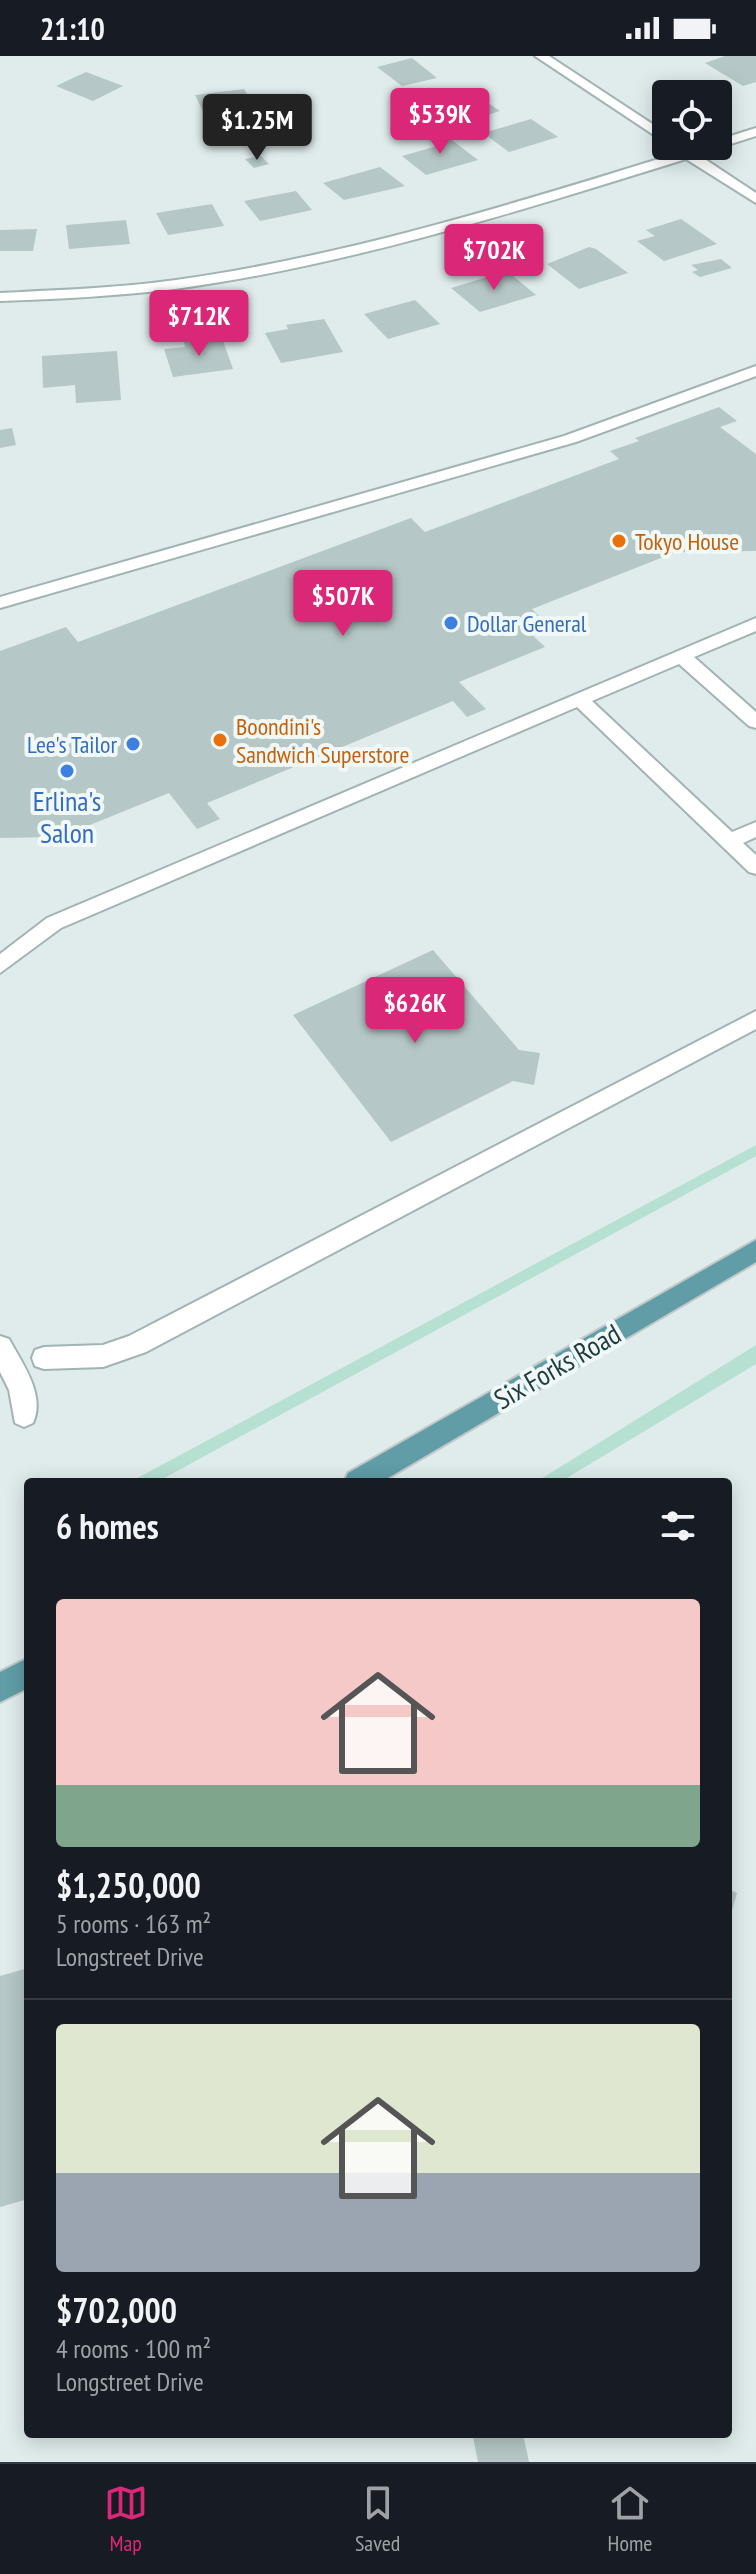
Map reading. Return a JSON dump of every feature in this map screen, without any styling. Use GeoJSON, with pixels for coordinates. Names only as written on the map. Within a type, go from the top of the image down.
{"type":"FeatureCollection","features":[{"type":"Feature","properties":{"kind":"main road","name":"Six Forks Road"},"geometry":{"type":"LineString","coordinates":[[364,1478],[756,1250]]}},
{"type":"Feature","properties":{"kind":"main road"},"geometry":{"type":"LineString","coordinates":[[0,1688],[24,1674]]}},
{"type":"Feature","properties":{"kind":"street"},"geometry":{"type":"LineString","coordinates":[[541,56],[652,130]]}},
{"type":"Feature","properties":{"kind":"street"},"geometry":{"type":"LineString","coordinates":[[732,140],[756,132]]}},
{"type":"Feature","properties":{"kind":"street"},"geometry":{"type":"LineString","coordinates":[[0,297],[128,290],[277,269],[452,225],[652,160]]}},
{"type":"Feature","properties":{"kind":"street"},"geometry":{"type":"LineString","coordinates":[[697,160],[756,199]]}},
{"type":"Feature","properties":{"kind":"street"},"geometry":{"type":"LineString","coordinates":[[0,603],[570,439],[756,371]]}},
{"type":"Feature","properties":{"kind":"street"},"geometry":{"type":"LineString","coordinates":[[0,965],[54,923],[756,624]]}},
{"type":"Feature","properties":{"kind":"street"},"geometry":{"type":"LineString","coordinates":[[681,656],[756,722]]}},
{"type":"Feature","properties":{"kind":"street"},"geometry":{"type":"LineString","coordinates":[[579,699],[756,867]]}},
{"type":"Feature","properties":{"kind":"street"},"geometry":{"type":"LineString","coordinates":[[729,841],[756,829]]}},
{"type":"Feature","properties":{"kind":"street"},"geometry":{"type":"LineString","coordinates":[[44,1358],[103,1356],[137,1344],[756,1019]]}},
{"type":"Feature","properties":{"kind":"street"},"geometry":{"type":"LineString","coordinates":[[0,1347],[22,1389],[24,1415]]}},
{"type":"Feature","properties":{"kind":"green space"},"geometry":{"type":"Polygon","coordinates":[[[756,1145],[756,1156],[164,1478],[137,1478],[756,1145]]]}},
{"type":"Feature","properties":{"kind":"green space"},"geometry":{"type":"Polygon","coordinates":[[[756,1345],[756,1364],[567,1478],[542,1478],[756,1345]]]}},
{"type":"Feature","properties":{"kind":"building"},"geometry":{"type":"Polygon","coordinates":[[[725,56],[756,56],[756,82],[743,86],[705,63],[725,56]]]}},
{"type":"Feature","properties":{"kind":"building"},"geometry":{"type":"Polygon","coordinates":[[[412,58],[437,78],[402,86],[377,67],[412,58]]]}},
{"type":"Feature","properties":{"kind":"building"},"geometry":{"type":"Polygon","coordinates":[[[86,72],[123,86],[93,101],[56,86],[86,72]]]}},
{"type":"Feature","properties":{"kind":"building"},"geometry":{"type":"Polygon","coordinates":[[[244,89],[254,106],[204,113],[195,95],[244,89]]]}},
{"type":"Feature","properties":{"kind":"building"},"geometry":{"type":"Polygon","coordinates":[[[488,103],[500,111],[478,118],[466,109],[488,103]]]}},
{"type":"Feature","properties":{"kind":"building"},"geometry":{"type":"Polygon","coordinates":[[[420,111],[432,120],[414,125],[402,117],[420,111]]]}},
{"type":"Feature","properties":{"kind":"building"},"geometry":{"type":"Polygon","coordinates":[[[531,119],[558,137],[509,152],[483,133],[531,119]]]}},
{"type":"Feature","properties":{"kind":"building"},"geometry":{"type":"Polygon","coordinates":[[[255,122],[261,130],[242,133],[237,125],[255,122]]]}},
{"type":"Feature","properties":{"kind":"building"},"geometry":{"type":"Polygon","coordinates":[[[444,134],[478,160],[426,175],[402,156],[437,146],[428,139],[444,134]]]}},
{"type":"Feature","properties":{"kind":"building"},"geometry":{"type":"Polygon","coordinates":[[[261,156],[269,164],[254,168],[245,159],[261,156]]]}},
{"type":"Feature","properties":{"kind":"building"},"geometry":{"type":"Polygon","coordinates":[[[380,167],[405,186],[344,200],[323,183],[380,167]]]}},
{"type":"Feature","properties":{"kind":"building"},"geometry":{"type":"Polygon","coordinates":[[[296,191],[312,210],[260,221],[244,201],[296,191]]]}},
{"type":"Feature","properties":{"kind":"building"},"geometry":{"type":"Polygon","coordinates":[[[212,204],[224,226],[168,235],[156,213],[212,204]]]}},
{"type":"Feature","properties":{"kind":"building"},"geometry":{"type":"Polygon","coordinates":[[[681,219],[717,244],[664,261],[637,241],[655,236],[646,230],[681,219]]]}},
{"type":"Feature","properties":{"kind":"building"},"geometry":{"type":"Polygon","coordinates":[[[126,220],[130,244],[69,249],[66,225],[126,220]]]}},
{"type":"Feature","properties":{"kind":"building"},"geometry":{"type":"Polygon","coordinates":[[[37,229],[33,251],[0,251],[0,230],[37,229]]]}},
{"type":"Feature","properties":{"kind":"building"},"geometry":{"type":"Polygon","coordinates":[[[589,247],[628,273],[579,289],[547,264],[589,247]]]}},
{"type":"Feature","properties":{"kind":"building"},"geometry":{"type":"Polygon","coordinates":[[[721,259],[732,268],[700,277],[692,272],[698,270],[691,265],[721,259]]]}},
{"type":"Feature","properties":{"kind":"building"},"geometry":{"type":"Polygon","coordinates":[[[507,271],[536,295],[480,312],[451,288],[507,271]]]}},
{"type":"Feature","properties":{"kind":"building"},"geometry":{"type":"Polygon","coordinates":[[[415,300],[440,324],[388,339],[364,314],[415,300]]]}},
{"type":"Feature","properties":{"kind":"building"},"geometry":{"type":"Polygon","coordinates":[[[324,319],[343,352],[281,363],[265,333],[288,329],[286,325],[324,319]]]}},
{"type":"Feature","properties":{"kind":"building"},"geometry":{"type":"Polygon","coordinates":[[[222,338],[233,369],[173,377],[164,349],[185,347],[184,342],[222,338]]]}},
{"type":"Feature","properties":{"kind":"building"},"geometry":{"type":"Polygon","coordinates":[[[117,351],[121,400],[76,403],[75,385],[43,388],[42,356],[117,351]]]}},
{"type":"Feature","properties":{"kind":"building"},"geometry":{"type":"Polygon","coordinates":[[[719,407],[737,421],[720,427],[756,454],[756,551],[676,552],[532,609],[545,622],[526,629],[545,647],[459,682],[486,709],[467,717],[453,701],[207,803],[220,819],[197,829],[169,793],[60,837],[0,838],[0,651],[66,627],[78,642],[411,518],[425,532],[619,459],[610,451],[639,441],[635,438],[719,407]]]}},
{"type":"Feature","properties":{"kind":"building"},"geometry":{"type":"Polygon","coordinates":[[[12,428],[16,445],[0,448],[0,430],[12,428]]]}},
{"type":"Feature","properties":{"kind":"building"},"geometry":{"type":"Polygon","coordinates":[[[433,950],[519,1050],[540,1053],[534,1085],[513,1081],[391,1142],[293,1015],[433,950]]]}},
{"type":"Feature","properties":{"kind":"building"},"geometry":{"type":"Polygon","coordinates":[[[732,1891],[737,1893],[732,1910],[732,1891]]]}},
{"type":"Feature","properties":{"kind":"building"},"geometry":{"type":"Polygon","coordinates":[[[24,1969],[24,2200],[0,2207],[0,1976],[24,1969]]]}},
{"type":"Feature","properties":{"kind":"building"},"geometry":{"type":"Polygon","coordinates":[[[473,2438],[524,2438],[529,2462],[478,2462],[473,2438]]]}},
{"type":"Feature","properties":{"kind":"place","name":"Tokyo House"},"geometry":{"type":"Point","coordinates":[619,541]}},
{"type":"Feature","properties":{"kind":"place","name":"Dollar General"},"geometry":{"type":"Point","coordinates":[451,623]}},
{"type":"Feature","properties":{"kind":"place","name":"Boondini's Sandwich Superstore"},"geometry":{"type":"Point","coordinates":[220,740]}},
{"type":"Feature","properties":{"kind":"place","name":"Lee's Tailor"},"geometry":{"type":"Point","coordinates":[133,744]}},
{"type":"Feature","properties":{"kind":"place","name":"Erlina's Salon"},"geometry":{"type":"Point","coordinates":[67,771]}}]}
